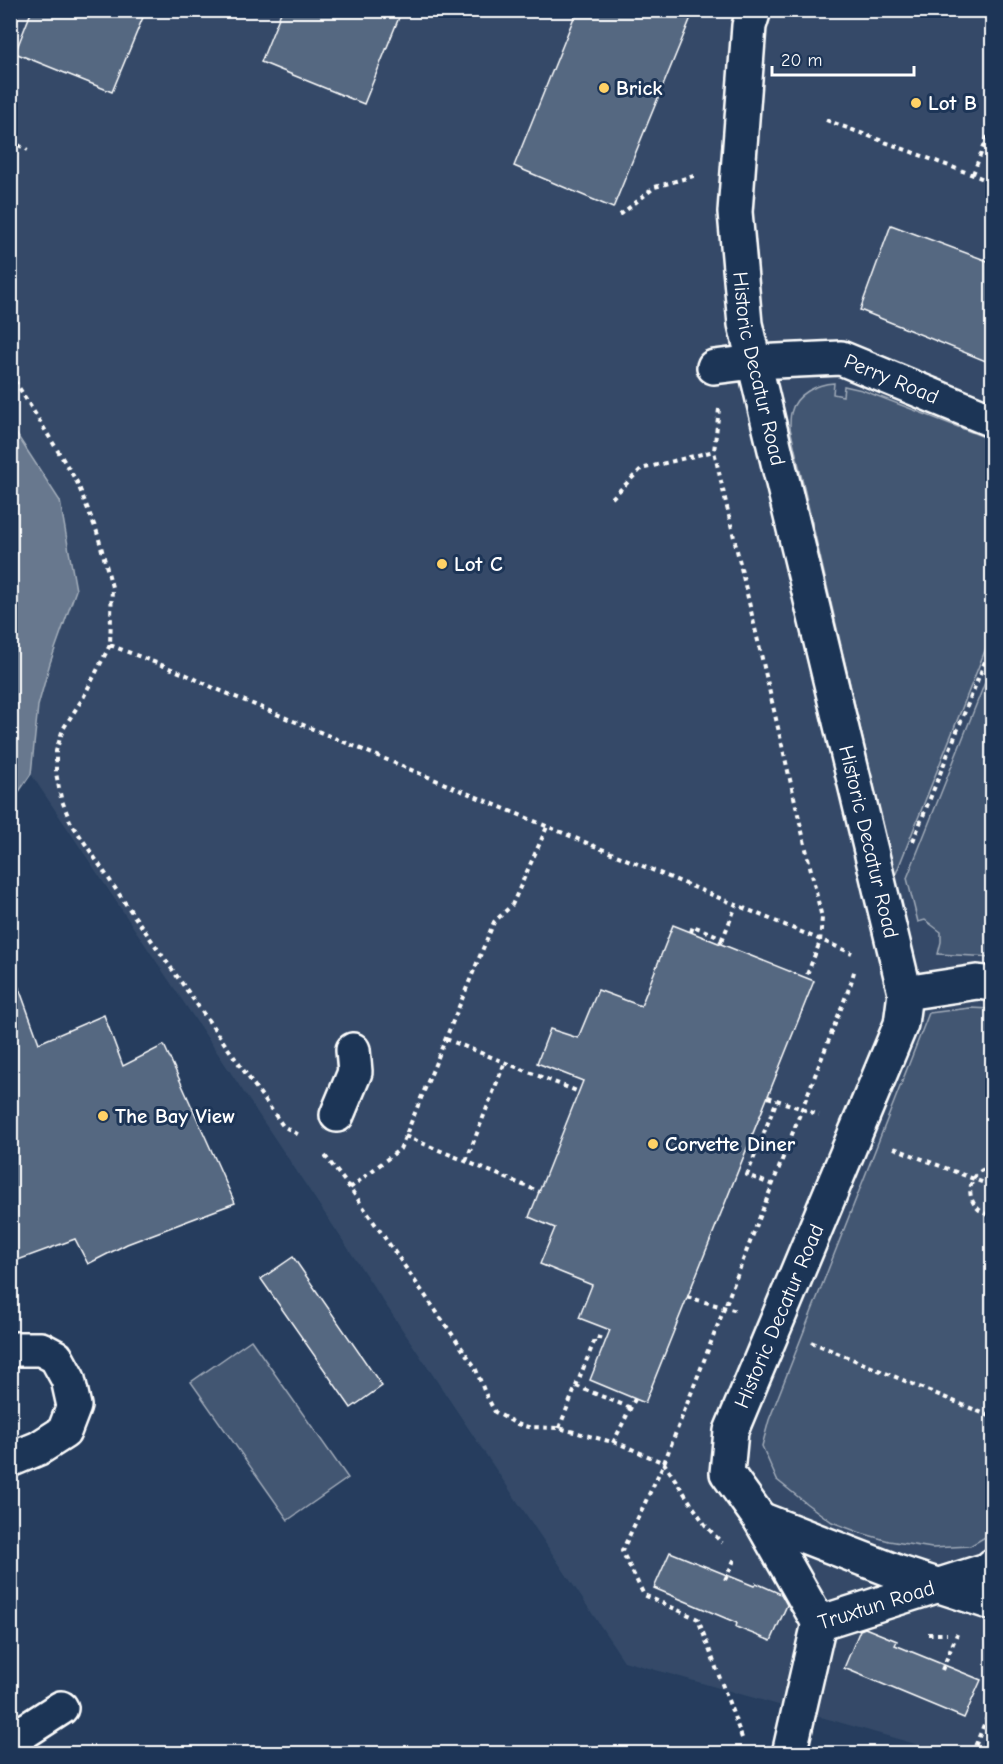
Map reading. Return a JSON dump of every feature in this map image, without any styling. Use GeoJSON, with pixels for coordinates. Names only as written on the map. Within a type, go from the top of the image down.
{"type":"FeatureCollection","features":[{"type":"Feature","properties":{"kind":"street","name":"Historic Decatur Road"},"geometry":{"type":"LineString","coordinates":[[754,10],[749,26],[735,212],[746,324],[905,993],[901,1024],[731,1431],[728,1473],[760,1519],[819,1623]]}},
{"type":"Feature","properties":{"kind":"street","name":"Perry Road"},"geometry":{"type":"LineString","coordinates":[[714,367],[754,362],[841,358],[993,420]]}},
{"type":"Feature","properties":{"kind":"street"},"geometry":{"type":"LineString","coordinates":[[905,993],[977,982],[993,984]]}},
{"type":"Feature","properties":{"kind":"street"},"geometry":{"type":"LineString","coordinates":[[337,1114],[355,1072],[353,1050]]}},
{"type":"Feature","properties":{"kind":"street"},"geometry":{"type":"LineString","coordinates":[[10,1351],[41,1349],[56,1357],[68,1379],[74,1406],[64,1432],[39,1448],[10,1460]]}},
{"type":"Feature","properties":{"kind":"street"},"geometry":{"type":"LineString","coordinates":[[760,1519],[897,1572],[993,1603]]}},
{"type":"Feature","properties":{"kind":"street","name":"Truxtun Road"},"geometry":{"type":"LineString","coordinates":[[789,1754],[819,1623],[942,1586],[993,1566]]}},
{"type":"Feature","properties":{"kind":"street"},"geometry":{"type":"LineString","coordinates":[[10,1741],[61,1708]]}},
{"type":"Feature","properties":{"kind":"path"},"geometry":{"type":"LineString","coordinates":[[826,120],[993,182]]}},
{"type":"Feature","properties":{"kind":"path"},"geometry":{"type":"LineString","coordinates":[[973,174],[993,125]]}},
{"type":"Feature","properties":{"kind":"path"},"geometry":{"type":"LineString","coordinates":[[10,141],[28,150]]}},
{"type":"Feature","properties":{"kind":"path"},"geometry":{"type":"LineString","coordinates":[[620,215],[654,187],[698,175]]}},
{"type":"Feature","properties":{"kind":"path"},"geometry":{"type":"LineString","coordinates":[[714,367],[720,414],[714,451],[822,918],[820,942],[806,977]]}},
{"type":"Feature","properties":{"kind":"path"},"geometry":{"type":"LineString","coordinates":[[10,373],[77,482],[97,532],[112,586],[110,645],[187,675],[858,956]]}},
{"type":"Feature","properties":{"kind":"path"},"geometry":{"type":"LineString","coordinates":[[612,498],[641,469],[714,451]]}},
{"type":"Feature","properties":{"kind":"path"},"geometry":{"type":"LineString","coordinates":[[913,842],[993,644]]}},
{"type":"Feature","properties":{"kind":"path"},"geometry":{"type":"LineString","coordinates":[[350,1188],[400,1149],[494,921],[512,905],[547,827]]}},
{"type":"Feature","properties":{"kind":"path"},"geometry":{"type":"LineString","coordinates":[[720,944],[735,906]]}},
{"type":"Feature","properties":{"kind":"path"},"geometry":{"type":"LineString","coordinates":[[691,932],[693,926],[723,938]]}},
{"type":"Feature","properties":{"kind":"path"},"geometry":{"type":"LineString","coordinates":[[742,1738],[698,1619],[644,1594],[622,1551],[664,1463],[851,983]]}},
{"type":"Feature","properties":{"kind":"path"},"geometry":{"type":"LineString","coordinates":[[446,1039],[579,1092]]}},
{"type":"Feature","properties":{"kind":"path"},"geometry":{"type":"LineString","coordinates":[[466,1161],[505,1062]]}},
{"type":"Feature","properties":{"kind":"path"},"geometry":{"type":"LineString","coordinates":[[768,1097],[802,1110]]}},
{"type":"Feature","properties":{"kind":"path"},"geometry":{"type":"LineString","coordinates":[[773,1185],[747,1175],[777,1100]]}},
{"type":"Feature","properties":{"kind":"path"},"geometry":{"type":"LineString","coordinates":[[405,1136],[540,1192]]}},
{"type":"Feature","properties":{"kind":"path"},"geometry":{"type":"LineString","coordinates":[[893,1147],[993,1186]]}},
{"type":"Feature","properties":{"kind":"path"},"geometry":{"type":"LineString","coordinates":[[993,1166],[979,1171],[970,1186],[973,1203],[985,1214],[993,1216]]}},
{"type":"Feature","properties":{"kind":"path"},"geometry":{"type":"LineString","coordinates":[[687,1297],[741,1312]]}},
{"type":"Feature","properties":{"kind":"path"},"geometry":{"type":"LineString","coordinates":[[559,1428],[596,1337],[606,1340]]}},
{"type":"Feature","properties":{"kind":"path"},"geometry":{"type":"LineString","coordinates":[[810,1341],[993,1417]]}},
{"type":"Feature","properties":{"kind":"path"},"geometry":{"type":"LineString","coordinates":[[576,1386],[631,1408]]}},
{"type":"Feature","properties":{"kind":"path"},"geometry":{"type":"LineString","coordinates":[[613,1443],[635,1399]]}},
{"type":"Feature","properties":{"kind":"path"},"geometry":{"type":"LineString","coordinates":[[725,1580],[735,1557]]}},
{"type":"Feature","properties":{"kind":"path"},"geometry":{"type":"LineString","coordinates":[[942,1670],[958,1633]]}},
{"type":"Feature","properties":{"kind":"path"},"geometry":{"type":"LineString","coordinates":[[972,1754],[993,1706]]}},
{"type":"Feature","properties":{"kind":"shaded area"},"geometry":{"type":"Polygon","coordinates":[[[10,11],[992,11],[992,1753],[947,1753],[624,1661],[31,774],[38,706],[50,663],[60,501],[11,424],[10,11]]]}},
{"type":"Feature","properties":{"kind":"shaded area"},"geometry":{"type":"Polygon","coordinates":[[[834,383],[833,394],[843,396],[844,386],[862,390],[992,440],[992,633],[895,876],[790,428],[793,406],[797,400],[814,388],[834,383]]]}},
{"type":"Feature","properties":{"kind":"shaded area"},"geometry":{"type":"Polygon","coordinates":[[[10,424],[60,501],[76,590],[50,663],[38,706],[31,774],[11,801],[10,424]]]}},
{"type":"Feature","properties":{"kind":"shaded area"},"geometry":{"type":"Polygon","coordinates":[[[992,665],[992,957],[938,954],[941,932],[925,920],[918,922],[907,878],[992,665]]]}},
{"type":"Feature","properties":{"kind":"shaded area"},"geometry":{"type":"Polygon","coordinates":[[[970,1008],[992,1009],[992,1533],[970,1546],[932,1548],[889,1541],[832,1522],[777,1480],[762,1446],[769,1420],[929,1013],[970,1008]]]}},
{"type":"Feature","properties":{"kind":"shaded area"},"geometry":{"type":"Polygon","coordinates":[[[251,1340],[348,1478],[288,1520],[191,1382],[251,1340]]]}},
{"type":"Feature","properties":{"kind":"building"},"geometry":{"type":"Polygon","coordinates":[[[32,10],[146,10],[112,92],[15,53],[32,10]]]}},
{"type":"Feature","properties":{"kind":"building"},"geometry":{"type":"Polygon","coordinates":[[[282,10],[402,10],[364,104],[261,62],[282,10]]]}},
{"type":"Feature","properties":{"kind":"building","name":"Brick"},"geometry":{"type":"Polygon","coordinates":[[[577,10],[694,10],[613,208],[514,166],[577,10]]]}},
{"type":"Feature","properties":{"kind":"building"},"geometry":{"type":"Polygon","coordinates":[[[891,225],[993,263],[993,364],[860,310],[891,225]]]}},
{"type":"Feature","properties":{"kind":"building","name":"Corvette Diner"},"geometry":{"type":"Polygon","coordinates":[[[673,925],[814,981],[645,1403],[590,1380],[610,1330],[579,1318],[592,1285],[540,1264],[555,1228],[529,1217],[583,1081],[537,1063],[550,1029],[578,1038],[598,990],[641,1006],[673,925]]]}},
{"type":"Feature","properties":{"kind":"building","name":"The Bay View"},"geometry":{"type":"Polygon","coordinates":[[[15,977],[39,1043],[104,1015],[123,1066],[164,1045],[235,1203],[127,1244],[88,1264],[75,1239],[10,1263],[10,978],[15,977]]]}},
{"type":"Feature","properties":{"kind":"building"},"geometry":{"type":"Polygon","coordinates":[[[293,1257],[382,1386],[351,1408],[261,1279],[293,1257]]]}},
{"type":"Feature","properties":{"kind":"building"},"geometry":{"type":"Polygon","coordinates":[[[670,1552],[754,1586],[756,1583],[781,1594],[787,1605],[771,1641],[736,1627],[737,1623],[654,1588],[670,1552]]]}},
{"type":"Feature","properties":{"kind":"building"},"geometry":{"type":"Polygon","coordinates":[[[865,1628],[897,1641],[895,1645],[981,1680],[964,1718],[844,1668],[860,1630],[865,1628]]]}},
{"type":"Feature","properties":{"kind":"place","name":"Brick"},"geometry":{"type":"Point","coordinates":[604,88]}},
{"type":"Feature","properties":{"kind":"place","name":"Lot B"},"geometry":{"type":"Point","coordinates":[916,103]}},
{"type":"Feature","properties":{"kind":"place","name":"Lot C"},"geometry":{"type":"Point","coordinates":[442,564]}},
{"type":"Feature","properties":{"kind":"place","name":"The Bay View"},"geometry":{"type":"Point","coordinates":[103,1116]}},
{"type":"Feature","properties":{"kind":"place","name":"Corvette Diner"},"geometry":{"type":"Point","coordinates":[653,1144]}}]}
